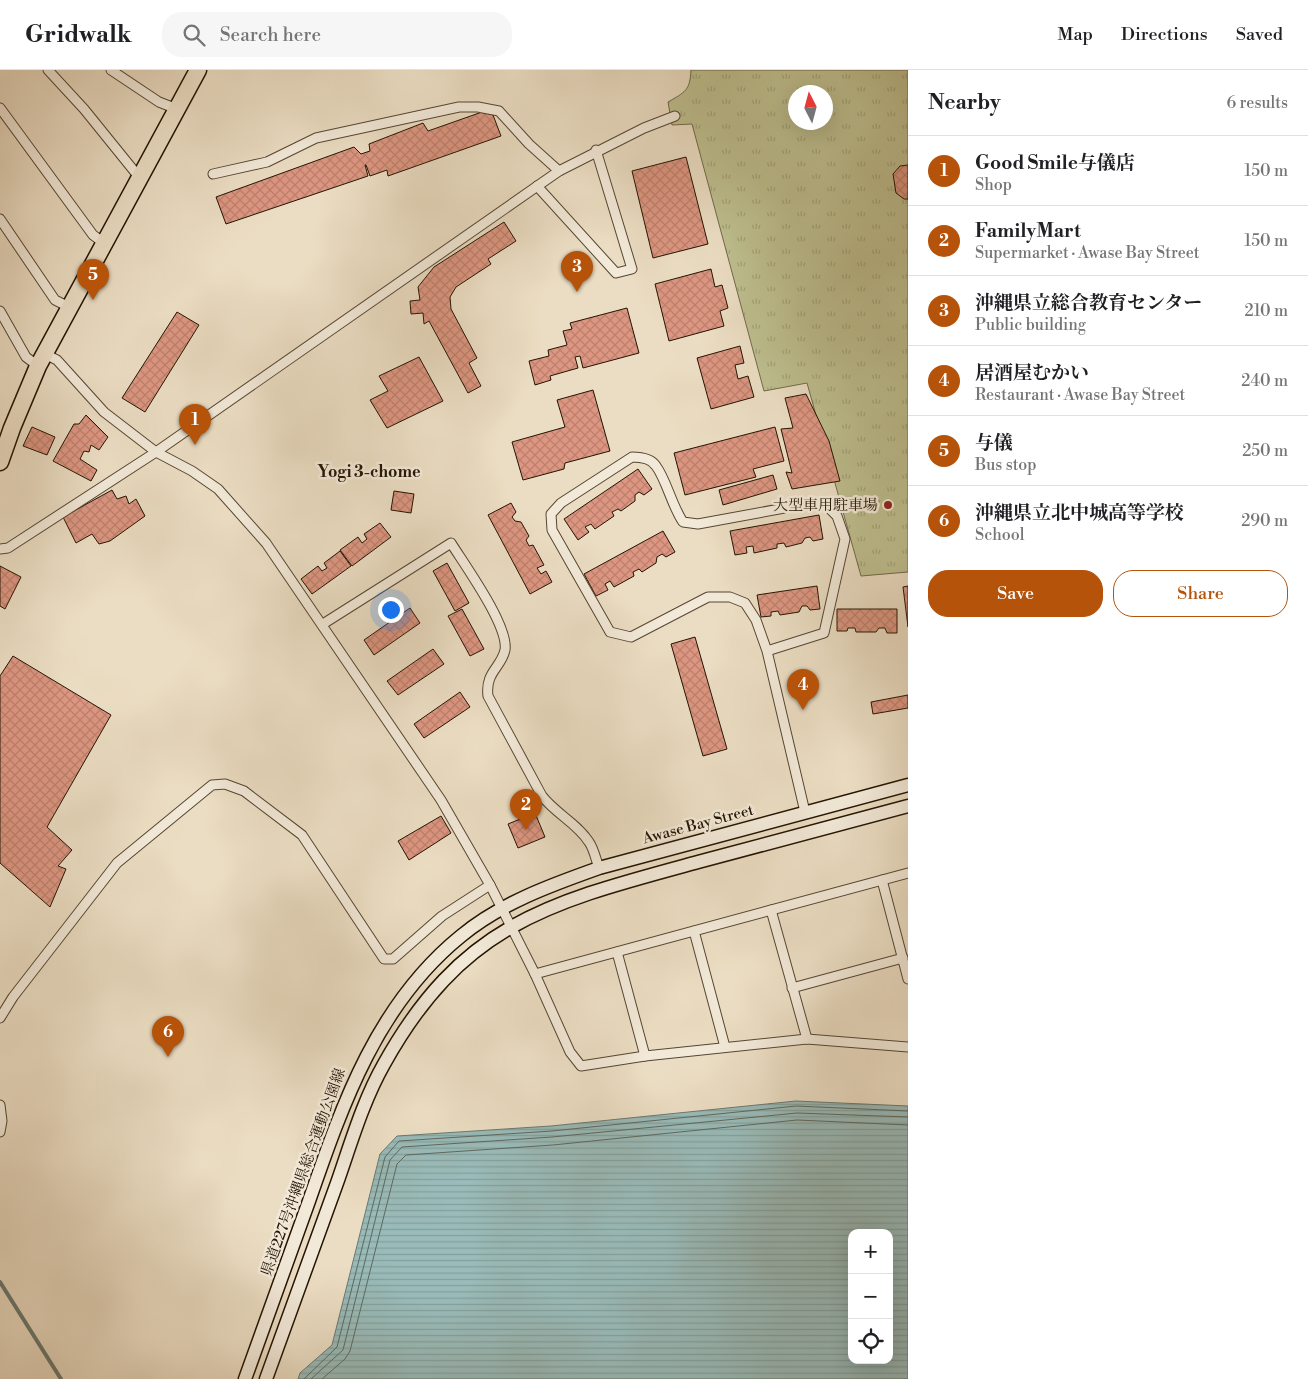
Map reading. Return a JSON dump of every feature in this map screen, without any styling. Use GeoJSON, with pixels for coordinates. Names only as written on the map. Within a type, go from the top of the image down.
{"type":"FeatureCollection","features":[{"type":"Feature","properties":{"kind":"highway"},"geometry":{"type":"LineString","coordinates":[[0,462],[12,428],[42,360],[198,70]]}},
{"type":"Feature","properties":{"kind":"main road","name":"Awase Bay Street"},"geometry":{"type":"LineString","coordinates":[[502,909],[552,885],[599,868],[908,785]]}},
{"type":"Feature","properties":{"kind":"main road"},"geometry":{"type":"LineString","coordinates":[[266,1379],[360,1119],[382,1066],[406,1026],[444,978],[476,949],[510,926],[550,907],[594,891],[908,806]]}},
{"type":"Feature","properties":{"kind":"main road","name":"県道227号沖縄県総合運動公園線"},"geometry":{"type":"LineString","coordinates":[[245,1379],[336,1123],[364,1058],[388,1017],[410,986],[462,936],[502,909]]}},
{"type":"Feature","properties":{"kind":"street"},"geometry":{"type":"LineString","coordinates":[[48,70],[84,109],[139,177]]}},
{"type":"Feature","properties":{"kind":"street"},"geometry":{"type":"LineString","coordinates":[[111,70],[159,102],[177,110]]}},
{"type":"Feature","properties":{"kind":"street"},"geometry":{"type":"LineString","coordinates":[[213,174],[267,162],[316,138],[459,107],[478,106],[499,111],[529,144],[559,171]]}},
{"type":"Feature","properties":{"kind":"street"},"geometry":{"type":"LineString","coordinates":[[0,108],[93,236],[104,243]]}},
{"type":"Feature","properties":{"kind":"street"},"geometry":{"type":"LineString","coordinates":[[0,549],[8,548],[156,452],[559,171],[596,150],[675,116]]}},
{"type":"Feature","properties":{"kind":"street"},"geometry":{"type":"LineString","coordinates":[[537,186],[616,273],[632,269],[596,150]]}},
{"type":"Feature","properties":{"kind":"street"},"geometry":{"type":"LineString","coordinates":[[0,219],[55,300],[69,307]]}},
{"type":"Feature","properties":{"kind":"street"},"geometry":{"type":"LineString","coordinates":[[0,311],[26,357],[57,360],[104,412],[156,452],[192,471],[218,489],[266,543],[323,624],[441,800],[490,885],[535,974],[570,1052],[581,1066],[645,1056],[807,1040],[908,1047]]}},
{"type":"Feature","properties":{"kind":"street"},"geometry":{"type":"LineString","coordinates":[[766,651],[824,633],[844,539],[837,516],[828,506],[812,503],[698,524],[683,522],[676,512],[656,465],[642,456],[632,457],[561,503],[551,514],[552,530],[610,632],[631,637],[708,596],[730,597],[745,602],[756,620],[766,651],[805,812]]}},
{"type":"Feature","properties":{"kind":"street"},"geometry":{"type":"LineString","coordinates":[[323,624],[451,543],[482,593],[504,634],[505,651],[490,675],[487,685],[488,696],[542,796],[549,805],[580,830],[591,844],[599,868]]}},
{"type":"Feature","properties":{"kind":"street"},"geometry":{"type":"LineString","coordinates":[[0,1018],[13,997],[117,863],[212,785],[225,784],[244,791],[302,835],[384,958],[393,959],[442,916],[490,885]]}},
{"type":"Feature","properties":{"kind":"street"},"geometry":{"type":"LineString","coordinates":[[535,974],[908,873]]}},
{"type":"Feature","properties":{"kind":"street"},"geometry":{"type":"LineString","coordinates":[[882,880],[908,979]]}},
{"type":"Feature","properties":{"kind":"street"},"geometry":{"type":"LineString","coordinates":[[772,910],[807,1040]]}},
{"type":"Feature","properties":{"kind":"street"},"geometry":{"type":"LineString","coordinates":[[694,931],[725,1048]]}},
{"type":"Feature","properties":{"kind":"street"},"geometry":{"type":"LineString","coordinates":[[617,952],[645,1056]]}},
{"type":"Feature","properties":{"kind":"street"},"geometry":{"type":"LineString","coordinates":[[792,988],[903,958]]}},
{"type":"Feature","properties":{"kind":"street"},"geometry":{"type":"LineString","coordinates":[[0,1105],[2,1121],[0,1132]]}},
{"type":"Feature","properties":{"kind":"green space"},"geometry":{"type":"Polygon","coordinates":[[[691,70],[908,70],[908,572],[861,576],[807,383],[764,391],[692,124],[672,125],[668,102],[686,90],[691,70]]]}},
{"type":"Feature","properties":{"kind":"water"},"geometry":{"type":"Polygon","coordinates":[[[796,1101],[908,1106],[908,1379],[298,1379],[300,1373],[332,1345],[380,1154],[397,1136],[551,1126],[796,1101]]]}},
{"type":"Feature","properties":{"kind":"building"},"geometry":{"type":"Polygon","coordinates":[[[482,112],[493,115],[501,136],[388,176],[387,170],[370,176],[365,165],[368,176],[226,224],[216,197],[354,147],[361,154],[370,151],[369,144],[423,123],[428,131],[482,112]]]}},
{"type":"Feature","properties":{"kind":"building"},"geometry":{"type":"Polygon","coordinates":[[[686,157],[708,244],[653,258],[632,171],[686,157]]]}},
{"type":"Feature","properties":{"kind":"building"},"geometry":{"type":"Polygon","coordinates":[[[908,165],[908,199],[904,199],[896,193],[893,174],[900,166],[908,165]]]}},
{"type":"Feature","properties":{"kind":"building"},"geometry":{"type":"Polygon","coordinates":[[[504,222],[516,241],[488,259],[491,264],[456,287],[450,297],[451,309],[477,358],[469,363],[481,386],[468,393],[429,321],[424,324],[423,313],[411,314],[410,301],[420,300],[418,287],[434,267],[504,222]]]}},
{"type":"Feature","properties":{"kind":"building"},"geometry":{"type":"Polygon","coordinates":[[[711,269],[715,287],[722,285],[728,308],[720,311],[724,326],[669,341],[655,284],[711,269]]]}},
{"type":"Feature","properties":{"kind":"building"},"geometry":{"type":"Polygon","coordinates":[[[627,308],[639,353],[583,368],[580,356],[575,357],[578,368],[550,376],[551,380],[535,385],[529,361],[549,356],[548,350],[567,345],[563,331],[572,329],[570,323],[627,308]]]}},
{"type":"Feature","properties":{"kind":"building"},"geometry":{"type":"Polygon","coordinates":[[[177,312],[199,325],[145,412],[122,398],[177,312]]]}},
{"type":"Feature","properties":{"kind":"building"},"geometry":{"type":"Polygon","coordinates":[[[740,346],[744,363],[735,365],[738,379],[748,376],[754,397],[711,409],[697,358],[740,346]]]}},
{"type":"Feature","properties":{"kind":"building"},"geometry":{"type":"Polygon","coordinates":[[[419,357],[443,401],[387,428],[370,400],[388,391],[379,376],[419,357]]]}},
{"type":"Feature","properties":{"kind":"building"},"geometry":{"type":"Polygon","coordinates":[[[593,390],[610,451],[565,463],[564,469],[523,480],[512,442],[565,427],[557,400],[593,390]]]}},
{"type":"Feature","properties":{"kind":"building"},"geometry":{"type":"Polygon","coordinates":[[[806,394],[829,441],[840,481],[792,489],[786,472],[792,473],[781,429],[793,428],[785,398],[806,394]]]}},
{"type":"Feature","properties":{"kind":"building"},"geometry":{"type":"Polygon","coordinates":[[[86,415],[108,437],[99,450],[91,445],[89,452],[84,451],[80,459],[97,470],[91,481],[53,461],[74,424],[79,424],[86,415]]]}},
{"type":"Feature","properties":{"kind":"building"},"geometry":{"type":"Polygon","coordinates":[[[32,427],[55,437],[47,455],[23,446],[32,427]]]}},
{"type":"Feature","properties":{"kind":"building"},"geometry":{"type":"Polygon","coordinates":[[[775,427],[784,461],[753,469],[756,477],[685,495],[674,453],[775,427]]]}},
{"type":"Feature","properties":{"kind":"building"},"geometry":{"type":"Polygon","coordinates":[[[638,469],[652,489],[644,495],[639,492],[635,495],[635,501],[621,511],[618,509],[612,512],[614,516],[595,529],[591,524],[585,527],[589,532],[578,540],[564,519],[638,469]]]}},
{"type":"Feature","properties":{"kind":"building"},"geometry":{"type":"Polygon","coordinates":[[[773,475],[777,489],[723,505],[719,490],[773,475]]]}},
{"type":"Feature","properties":{"kind":"building"},"geometry":{"type":"Polygon","coordinates":[[[112,490],[117,499],[126,496],[129,504],[136,499],[145,516],[110,541],[99,544],[92,534],[76,543],[63,517],[112,490]]]}},
{"type":"Feature","properties":{"kind":"building"},"geometry":{"type":"Polygon","coordinates":[[[394,491],[414,494],[411,513],[391,510],[394,491]]]}},
{"type":"Feature","properties":{"kind":"building"},"geometry":{"type":"Polygon","coordinates":[[[511,503],[516,512],[512,517],[515,521],[521,522],[529,536],[526,540],[529,546],[533,545],[544,565],[537,568],[541,574],[546,571],[552,582],[530,594],[488,515],[511,503]]]}},
{"type":"Feature","properties":{"kind":"building"},"geometry":{"type":"Polygon","coordinates":[[[819,515],[823,539],[813,541],[810,537],[805,538],[802,543],[786,547],[784,543],[777,544],[777,548],[754,553],[753,546],[746,547],[747,553],[735,555],[730,531],[819,515]]]}},
{"type":"Feature","properties":{"kind":"building"},"geometry":{"type":"Polygon","coordinates":[[[380,523],[391,537],[352,566],[340,550],[358,537],[362,543],[367,539],[364,534],[380,523]]]}},
{"type":"Feature","properties":{"kind":"building"},"geometry":{"type":"Polygon","coordinates":[[[663,531],[675,552],[666,557],[662,554],[657,557],[656,563],[642,572],[639,569],[633,572],[634,576],[614,587],[610,581],[605,584],[608,590],[596,596],[584,574],[663,531]]]}},
{"type":"Feature","properties":{"kind":"building"},"geometry":{"type":"Polygon","coordinates":[[[340,551],[351,566],[312,594],[301,579],[318,566],[322,571],[327,568],[324,563],[340,551]]]}},
{"type":"Feature","properties":{"kind":"building"},"geometry":{"type":"Polygon","coordinates":[[[447,563],[469,603],[455,611],[433,571],[447,563]]]}},
{"type":"Feature","properties":{"kind":"building"},"geometry":{"type":"Polygon","coordinates":[[[0,566],[21,577],[5,609],[0,606],[0,566]]]}},
{"type":"Feature","properties":{"kind":"building"},"geometry":{"type":"Polygon","coordinates":[[[817,586],[820,609],[810,610],[807,606],[802,606],[799,612],[780,615],[778,611],[771,612],[771,616],[761,617],[757,595],[817,586]]]}},
{"type":"Feature","properties":{"kind":"building"},"geometry":{"type":"Polygon","coordinates":[[[908,586],[908,627],[903,587],[908,586]]]}},
{"type":"Feature","properties":{"kind":"building"},"geometry":{"type":"Polygon","coordinates":[[[410,608],[420,623],[374,655],[364,640],[410,608]]]}},
{"type":"Feature","properties":{"kind":"building"},"geometry":{"type":"Polygon","coordinates":[[[462,609],[484,649],[470,656],[448,616],[462,609]]]}},
{"type":"Feature","properties":{"kind":"building"},"geometry":{"type":"Polygon","coordinates":[[[837,609],[897,609],[897,633],[887,633],[885,628],[879,628],[876,632],[856,632],[855,628],[848,628],[847,631],[837,631],[837,609]]]}},
{"type":"Feature","properties":{"kind":"building"},"geometry":{"type":"Polygon","coordinates":[[[695,637],[727,749],[703,756],[671,644],[695,637]]]}},
{"type":"Feature","properties":{"kind":"building"},"geometry":{"type":"Polygon","coordinates":[[[433,649],[444,664],[398,695],[387,681],[433,649]]]}},
{"type":"Feature","properties":{"kind":"building"},"geometry":{"type":"Polygon","coordinates":[[[13,656],[111,715],[47,827],[72,850],[58,866],[66,869],[50,907],[0,863],[0,676],[13,656]]]}},
{"type":"Feature","properties":{"kind":"building"},"geometry":{"type":"Polygon","coordinates":[[[460,692],[470,707],[424,738],[414,724],[460,692]]]}},
{"type":"Feature","properties":{"kind":"building"},"geometry":{"type":"Polygon","coordinates":[[[908,695],[908,708],[873,714],[871,702],[908,695]]]}},
{"type":"Feature","properties":{"kind":"building"},"geometry":{"type":"Polygon","coordinates":[[[535,813],[545,837],[518,848],[508,824],[535,813]]]}},
{"type":"Feature","properties":{"kind":"building"},"geometry":{"type":"Polygon","coordinates":[[[441,816],[451,833],[409,860],[398,841],[441,816]]]}},
{"type":"Feature","properties":{"kind":"waterway"},"geometry":{"type":"LineString","coordinates":[[0,1282],[61,1379]]}},
{"type":"Feature","properties":{"kind":"place","name":"沖縄県立総合教育センター"},"geometry":{"type":"Point","coordinates":[577,292]}},
{"type":"Feature","properties":{"kind":"place","name":"与儀"},"geometry":{"type":"Point","coordinates":[93,300]}},
{"type":"Feature","properties":{"kind":"place","name":"Good Smile与儀店"},"geometry":{"type":"Point","coordinates":[195,445]}},
{"type":"Feature","properties":{"kind":"place","name":"大型車用駐車場"},"geometry":{"type":"Point","coordinates":[888,505]}},
{"type":"Feature","properties":{"kind":"place","name":"居酒屋むかい"},"geometry":{"type":"Point","coordinates":[803,710]}},
{"type":"Feature","properties":{"kind":"place","name":"FamilyMart"},"geometry":{"type":"Point","coordinates":[526,830]}},
{"type":"Feature","properties":{"kind":"place","name":"沖縄県立北中城高等学校"},"geometry":{"type":"Point","coordinates":[168,1057]}},
{"type":"Feature","properties":{"kind":"district","name":"Yogi 3-chome"},"geometry":{"type":"Point","coordinates":[369,471]}}]}
